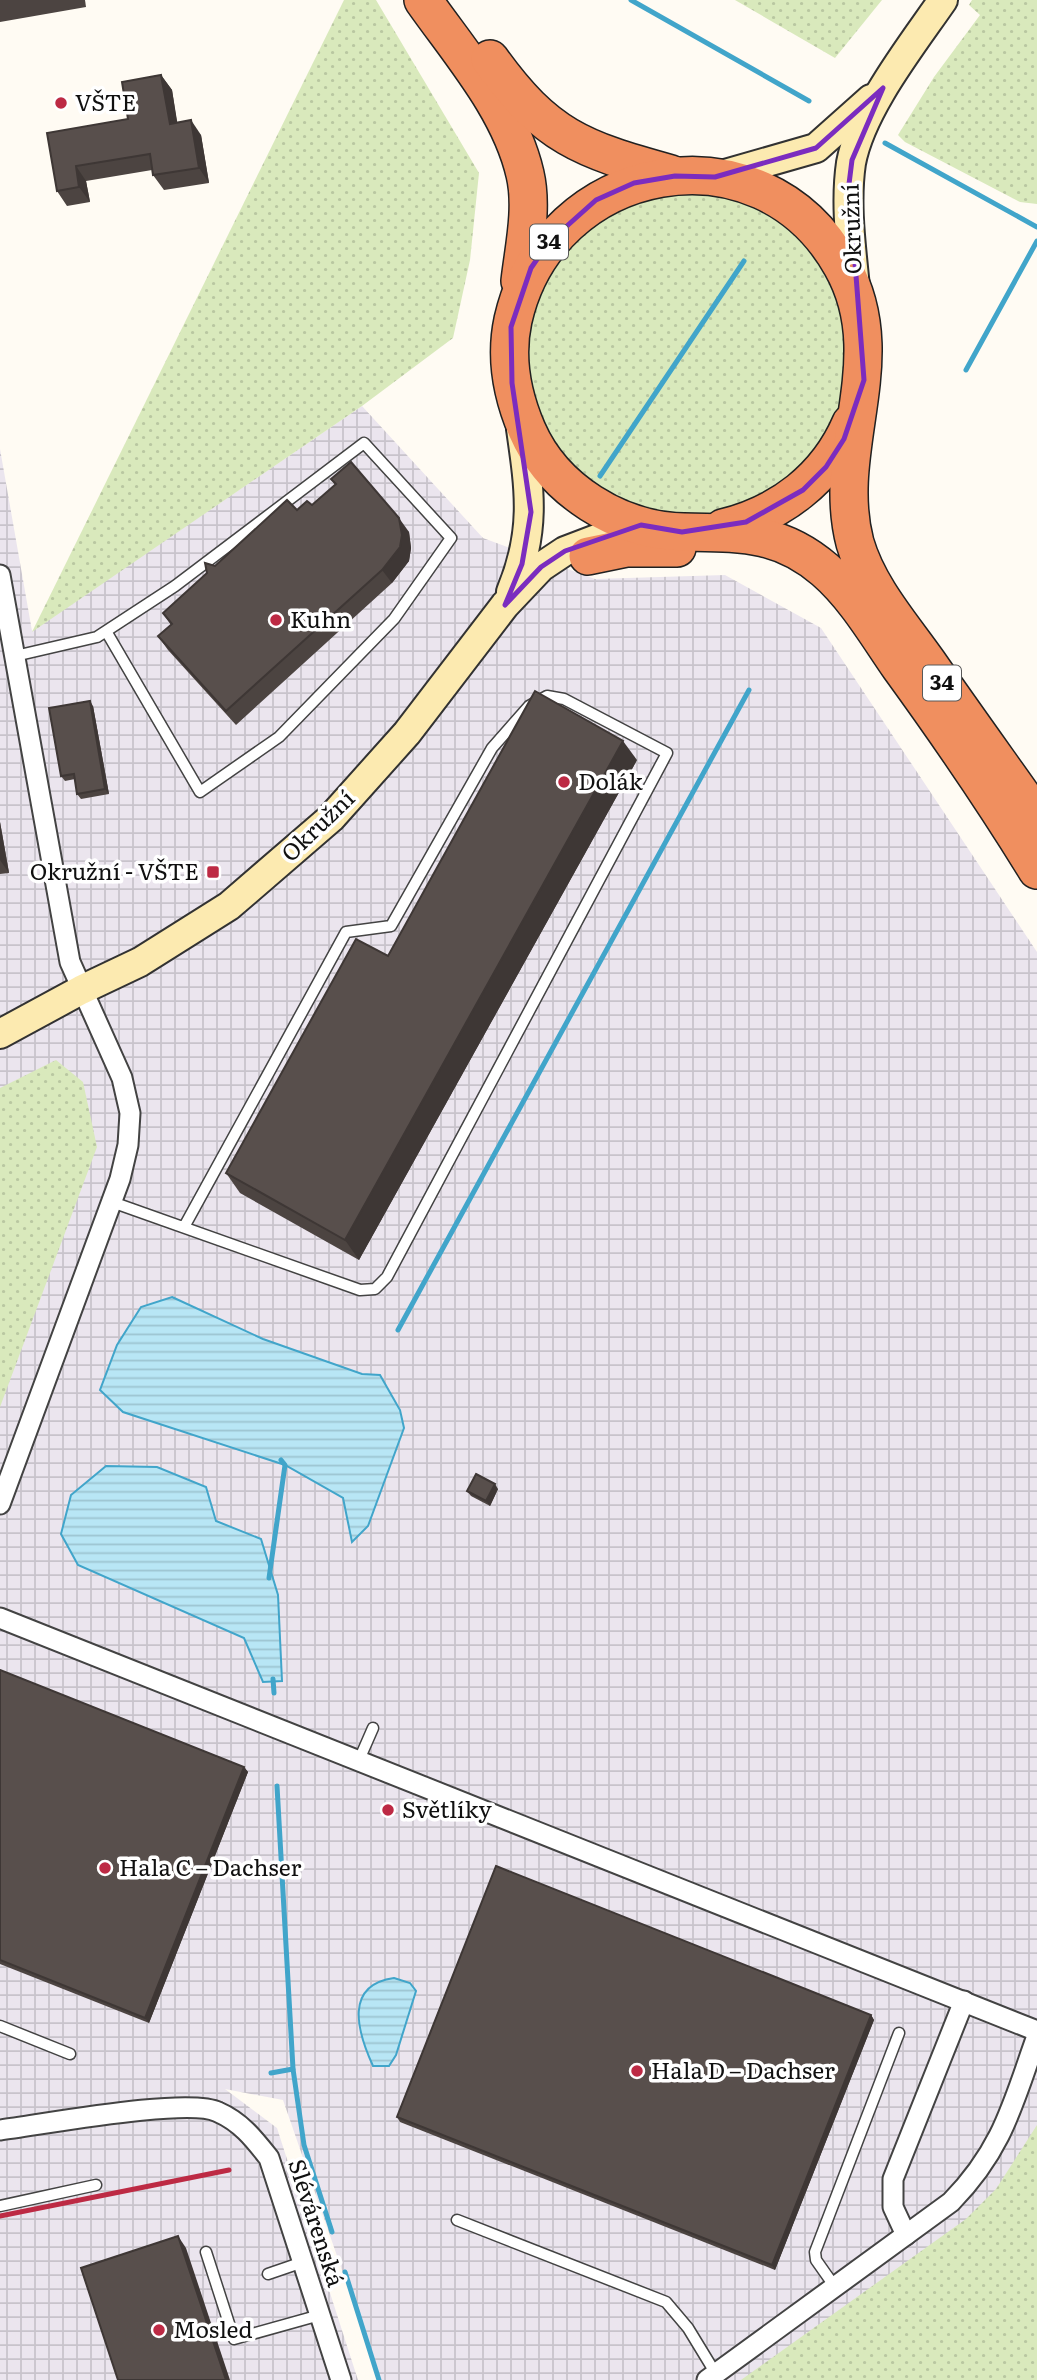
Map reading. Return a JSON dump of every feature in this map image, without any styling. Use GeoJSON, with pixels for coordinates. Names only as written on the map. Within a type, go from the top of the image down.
{"type":"FeatureCollection","features":[{"type":"Feature","properties":{"kind":"highway","name":"34"},"geometry":{"type":"LineString","coordinates":[[423,0],[488,92],[511,134],[526,176],[527,212],[519,297],[509,355],[518,409],[541,454],[567,486],[591,504],[618,518],[641,525],[682,533],[715,530],[747,522],[776,509],[803,490],[832,457],[857,409]]}},
{"type":"Feature","properties":{"kind":"highway","name":"34"},"geometry":{"type":"LineString","coordinates":[[449,0],[510,87],[539,118],[574,143],[675,176]]}},
{"type":"Feature","properties":{"kind":"highway","name":"34"},"geometry":{"type":"LineString","coordinates":[[519,297],[531,268],[549,242],[570,219],[596,200],[634,183],[675,176],[715,177],[746,185],[775,198],[801,216],[830,247],[855,293],[863,321],[866,351],[864,380],[857,409],[850,489],[856,543],[882,599],[1037,817]]}},
{"type":"Feature","properties":{"kind":"highway"},"geometry":{"type":"LineString","coordinates":[[715,530],[753,534],[779,542],[812,560],[839,583],[990,793],[1037,870]]}},
{"type":"Feature","properties":{"kind":"highway"},"geometry":{"type":"LineString","coordinates":[[588,556],[626,548],[724,549],[750,552],[775,561],[806,578],[842,615],[872,652],[972,792],[1037,870]]}},
{"type":"Feature","properties":{"kind":"main road","name":"Okružní"},"geometry":{"type":"LineString","coordinates":[[855,293],[849,198],[852,160],[883,88],[943,0]]}},
{"type":"Feature","properties":{"kind":"main road","name":"Okružní"},"geometry":{"type":"LineString","coordinates":[[715,177],[816,148],[883,88]]}},
{"type":"Feature","properties":{"kind":"main road","name":"Okružní"},"geometry":{"type":"LineString","coordinates":[[505,605],[522,565],[531,512],[518,409]]}},
{"type":"Feature","properties":{"kind":"main road","name":"Okružní"},"geometry":{"type":"LineString","coordinates":[[0,1034],[140,962],[229,906],[331,818],[407,733],[505,605],[541,567],[565,551],[641,525]]}},
{"type":"Feature","properties":{"kind":"main road"},"geometry":{"type":"LineString","coordinates":[[460,666],[547,578],[588,556]]}},
{"type":"Feature","properties":{"kind":"street"},"geometry":{"type":"LineString","coordinates":[[0,575],[69,962],[122,1078],[130,1113],[128,1144],[112,1202],[0,1504]]}},
{"type":"Feature","properties":{"kind":"street"},"geometry":{"type":"LineString","coordinates":[[0,1618],[964,2001],[1037,2033],[999,2141],[982,2168],[951,2202],[711,2377]]}},
{"type":"Feature","properties":{"kind":"street"},"geometry":{"type":"LineString","coordinates":[[906,2235],[893,2207],[893,2179],[964,2001]]}},
{"type":"Feature","properties":{"kind":"street","name":"Slévárenská"},"geometry":{"type":"LineString","coordinates":[[0,2130],[183,2106],[216,2110],[245,2128],[269,2158],[341,2380]]}},
{"type":"Feature","properties":{"kind":"lane"},"geometry":{"type":"LineString","coordinates":[[15,656],[97,637],[264,521],[364,443],[451,538],[394,619],[279,737],[200,792],[106,631]]}},
{"type":"Feature","properties":{"kind":"lane"},"geometry":{"type":"LineString","coordinates":[[112,1202],[360,1290],[375,1289],[387,1278],[667,753],[564,699],[547,696],[529,706],[492,748],[391,926],[346,932],[184,1227]]}},
{"type":"Feature","properties":{"kind":"lane"},"geometry":{"type":"LineString","coordinates":[[359,1760],[373,1728]]}},
{"type":"Feature","properties":{"kind":"lane"},"geometry":{"type":"LineString","coordinates":[[0,2026],[70,2054]]}},
{"type":"Feature","properties":{"kind":"lane"},"geometry":{"type":"LineString","coordinates":[[835,2287],[816,2260],[815,2252],[899,2033]]}},
{"type":"Feature","properties":{"kind":"lane"},"geometry":{"type":"LineString","coordinates":[[0,2206],[96,2185]]}},
{"type":"Feature","properties":{"kind":"lane"},"geometry":{"type":"LineString","coordinates":[[457,2220],[666,2302],[688,2328],[711,2377]]}},
{"type":"Feature","properties":{"kind":"lane"},"geometry":{"type":"LineString","coordinates":[[206,2252],[234,2339],[320,2315]]}},
{"type":"Feature","properties":{"kind":"lane"},"geometry":{"type":"LineString","coordinates":[[268,2274],[303,2262]]}},
{"type":"Feature","properties":{"kind":"highlighted area"},"geometry":{"type":"Polygon","coordinates":[[[883,88],[852,160],[849,184],[864,380],[844,439],[826,467],[803,490],[746,522],[682,532],[641,525],[565,551],[541,567],[505,605],[522,564],[531,512],[512,383],[511,327],[531,268],[549,242],[596,200],[634,183],[675,176],[715,177],[816,148],[883,88]]]}},
{"type":"Feature","properties":{"kind":"shaded area"},"geometry":{"type":"Polygon","coordinates":[[[362,406],[483,538],[595,579],[725,575],[821,628],[1037,952],[1037,2380],[380,2380],[283,2100],[225,2089],[277,2128],[358,2380],[0,2380],[0,449],[32,631],[362,406]]]}},
{"type":"Feature","properties":{"kind":"green space"},"geometry":{"type":"Polygon","coordinates":[[[344,0],[376,0],[479,173],[470,260],[453,338],[362,406],[32,632],[344,0]]]}},
{"type":"Feature","properties":{"kind":"green space"},"geometry":{"type":"Polygon","coordinates":[[[735,0],[882,0],[835,58],[735,0]]]}},
{"type":"Feature","properties":{"kind":"green space"},"geometry":{"type":"Polygon","coordinates":[[[972,0],[1037,0],[1037,204],[1020,202],[905,142],[898,135],[934,77],[980,15],[969,5],[972,0]]]}},
{"type":"Feature","properties":{"kind":"green space"},"geometry":{"type":"Polygon","coordinates":[[[673,191],[705,191],[736,198],[766,210],[804,238],[824,263],[839,291],[848,321],[851,353],[848,385],[839,415],[824,443],[804,468],[779,488],[751,503],[705,515],[673,515],[642,508],[612,496],[574,468],[564,456],[546,430],[534,400],[527,369],[527,337],[534,306],[546,276],[574,238],[586,228],[612,210],[642,198],[673,191]]]}},
{"type":"Feature","properties":{"kind":"green space"},"geometry":{"type":"Polygon","coordinates":[[[56,1060],[83,1082],[97,1147],[0,1407],[0,1088],[56,1060]]]}},
{"type":"Feature","properties":{"kind":"green space"},"geometry":{"type":"Polygon","coordinates":[[[1037,2125],[1037,2380],[741,2380],[966,2219],[996,2189],[1037,2125]]]}},
{"type":"Feature","properties":{"kind":"water"},"geometry":{"type":"Polygon","coordinates":[[[172,1297],[263,1339],[362,1374],[380,1375],[400,1410],[404,1428],[368,1526],[352,1542],[343,1498],[285,1465],[123,1412],[100,1390],[117,1345],[141,1307],[172,1297]]]}},
{"type":"Feature","properties":{"kind":"water"},"geometry":{"type":"Polygon","coordinates":[[[106,1466],[157,1467],[206,1487],[216,1521],[261,1539],[278,1595],[282,1681],[263,1682],[244,1638],[78,1565],[61,1534],[71,1495],[106,1466]]]}},
{"type":"Feature","properties":{"kind":"water"},"geometry":{"type":"Polygon","coordinates":[[[394,1978],[410,1983],[416,1991],[396,2055],[389,2066],[373,2066],[359,2025],[361,2000],[367,1990],[378,1982],[394,1978]]]}},
{"type":"Feature","properties":{"kind":"building"},"geometry":{"type":"Polygon","coordinates":[[[161,75],[170,124],[191,120],[199,168],[153,175],[150,154],[76,166],[79,187],[57,191],[47,133],[128,119],[122,82],[161,75]]]}},
{"type":"Feature","properties":{"kind":"building","name":"Kuhn"},"geometry":{"type":"Polygon","coordinates":[[[351,462],[399,518],[402,535],[400,547],[382,570],[226,711],[158,636],[172,624],[163,613],[207,573],[205,563],[215,566],[287,500],[297,510],[307,501],[312,505],[336,484],[331,479],[351,462]]]}},
{"type":"Feature","properties":{"kind":"building"},"geometry":{"type":"Polygon","coordinates":[[[535,691],[623,741],[345,1240],[226,1173],[356,939],[388,956],[535,691]]]}},
{"type":"Feature","properties":{"kind":"building"},"geometry":{"type":"Polygon","coordinates":[[[90,701],[105,789],[77,794],[74,774],[61,776],[49,708],[90,701]]]}},
{"type":"Feature","properties":{"kind":"building"},"geometry":{"type":"Polygon","coordinates":[[[476,1474],[495,1484],[486,1501],[467,1491],[476,1474]]]}},
{"type":"Feature","properties":{"kind":"building","name":"Hala C – Dachser"},"geometry":{"type":"Polygon","coordinates":[[[0,1670],[244,1767],[145,2018],[0,1960],[0,1670]]]}},
{"type":"Feature","properties":{"kind":"building","name":"Hala D – Dachser"},"geometry":{"type":"Polygon","coordinates":[[[496,1866],[871,2015],[772,2265],[397,2117],[496,1866]]]}},
{"type":"Feature","properties":{"kind":"building","name":"Mosled"},"geometry":{"type":"Polygon","coordinates":[[[178,2236],[226,2380],[118,2380],[81,2268],[178,2236]]]}},
{"type":"Feature","properties":{"kind":"waterway"},"geometry":{"type":"LineString","coordinates":[[631,0],[809,101]]}},
{"type":"Feature","properties":{"kind":"waterway"},"geometry":{"type":"LineString","coordinates":[[885,143],[1037,227]]}},
{"type":"Feature","properties":{"kind":"waterway"},"geometry":{"type":"LineString","coordinates":[[966,370],[1037,241]]}},
{"type":"Feature","properties":{"kind":"waterway"},"geometry":{"type":"LineString","coordinates":[[600,476],[744,261]]}},
{"type":"Feature","properties":{"kind":"waterway"},"geometry":{"type":"LineString","coordinates":[[398,1330],[749,690]]}},
{"type":"Feature","properties":{"kind":"waterway"},"geometry":{"type":"LineString","coordinates":[[269,1578],[285,1465],[281,1460]]}},
{"type":"Feature","properties":{"kind":"waterway"},"geometry":{"type":"LineString","coordinates":[[273,1679],[274,1693]]}},
{"type":"Feature","properties":{"kind":"waterway"},"geometry":{"type":"LineString","coordinates":[[277,1786],[293,2069],[304,2145],[332,2232]]}},
{"type":"Feature","properties":{"kind":"waterway"},"geometry":{"type":"LineString","coordinates":[[271,2073],[293,2069]]}},
{"type":"Feature","properties":{"kind":"waterway"},"geometry":{"type":"LineString","coordinates":[[345,2272],[379,2380]]}},
{"type":"Feature","properties":{"kind":"railway"},"geometry":{"type":"LineString","coordinates":[[0,2216],[229,2170]]}},
{"type":"Feature","properties":{"kind":"place","name":"VŠTE"},"geometry":{"type":"Point","coordinates":[61,103]}},
{"type":"Feature","properties":{"kind":"place","name":"Kuhn"},"geometry":{"type":"Point","coordinates":[276,620]}},
{"type":"Feature","properties":{"kind":"place","name":"Dolák"},"geometry":{"type":"Point","coordinates":[564,782]}},
{"type":"Feature","properties":{"kind":"place","name":"Okružní - VŠTE"},"geometry":{"type":"Point","coordinates":[213,872]}},
{"type":"Feature","properties":{"kind":"place","name":"Světlíky"},"geometry":{"type":"Point","coordinates":[388,1810]}},
{"type":"Feature","properties":{"kind":"place","name":"Hala C – Dachser"},"geometry":{"type":"Point","coordinates":[105,1868]}},
{"type":"Feature","properties":{"kind":"place","name":"Hala D – Dachser"},"geometry":{"type":"Point","coordinates":[637,2071]}},
{"type":"Feature","properties":{"kind":"place","name":"Mosled"},"geometry":{"type":"Point","coordinates":[159,2330]}}]}
